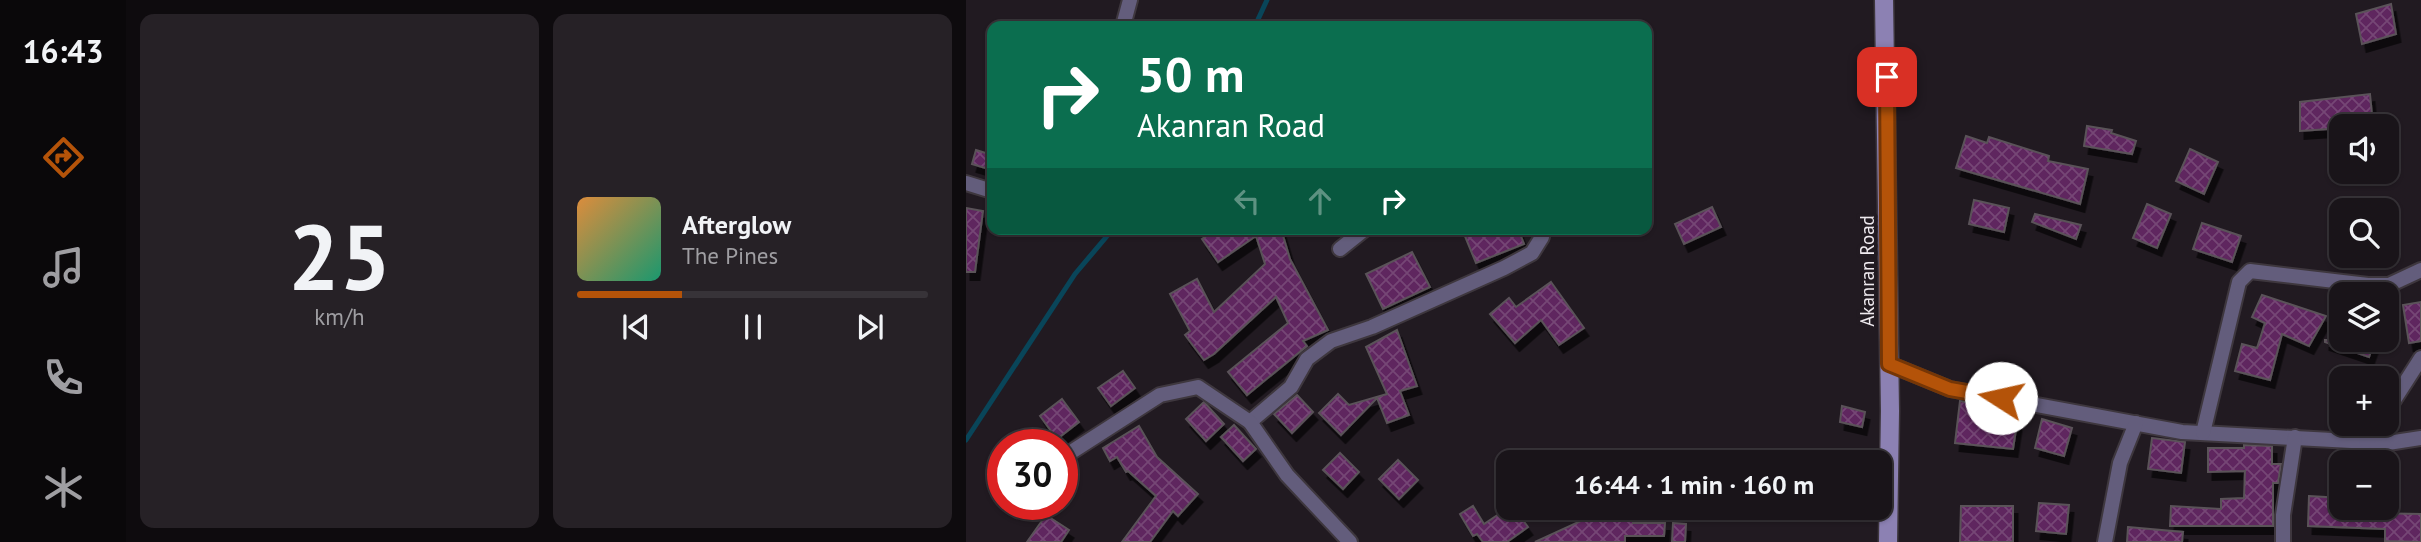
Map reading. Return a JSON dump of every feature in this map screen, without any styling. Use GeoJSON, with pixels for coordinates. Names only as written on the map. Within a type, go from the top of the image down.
{"type":"FeatureCollection","features":[{"type":"Feature","properties":{"kind":"main road","name":"Akanran Road"},"geometry":{"type":"LineString","coordinates":[[1884,0],[1889,364],[1888,542]]}},
{"type":"Feature","properties":{"kind":"street"},"geometry":{"type":"LineString","coordinates":[[1124,21],[1130,0]]}},
{"type":"Feature","properties":{"kind":"street"},"geometry":{"type":"LineString","coordinates":[[966,183],[987,189]]}},
{"type":"Feature","properties":{"kind":"street"},"geometry":{"type":"LineString","coordinates":[[1340,249],[1358,235]]}},
{"type":"Feature","properties":{"kind":"street"},"geometry":{"type":"LineString","coordinates":[[1250,422],[1291,387],[1307,359],[1331,341],[1372,327],[1504,268],[1532,253],[1542,235]]}},
{"type":"Feature","properties":{"kind":"street"},"geometry":{"type":"LineString","coordinates":[[2203,433],[2239,282],[2250,271],[2368,285],[2389,285],[2421,270]]}},
{"type":"Feature","properties":{"kind":"street"},"geometry":{"type":"LineString","coordinates":[[2399,392],[2421,358]]}},
{"type":"Feature","properties":{"kind":"street"},"geometry":{"type":"LineString","coordinates":[[1889,364],[1950,389],[2203,433],[2388,443],[2421,438]]}},
{"type":"Feature","properties":{"kind":"street"},"geometry":{"type":"LineString","coordinates":[[1078,448],[1160,395],[1198,387],[1250,422],[1287,475],[1345,541]]}},
{"type":"Feature","properties":{"kind":"street"},"geometry":{"type":"LineString","coordinates":[[2105,542],[2120,463],[2136,423]]}},
{"type":"Feature","properties":{"kind":"street"},"geometry":{"type":"LineString","coordinates":[[2366,442],[2371,436]]}},
{"type":"Feature","properties":{"kind":"street"},"geometry":{"type":"LineString","coordinates":[[2283,542],[2283,515],[2295,437]]}},
{"type":"Feature","properties":{"kind":"building"},"geometry":{"type":"Polygon","coordinates":[[[2391,4],[2396,34],[2362,44],[2356,14],[2391,4]]]}},
{"type":"Feature","properties":{"kind":"building"},"geometry":{"type":"Polygon","coordinates":[[[2370,94],[2372,114],[2329,114],[2329,129],[2300,131],[2300,102],[2370,94]]]}},
{"type":"Feature","properties":{"kind":"building"},"geometry":{"type":"Polygon","coordinates":[[[2087,126],[2112,130],[2111,133],[2136,141],[2132,154],[2084,146],[2087,126]]]}},
{"type":"Feature","properties":{"kind":"building"},"geometry":{"type":"Polygon","coordinates":[[[1966,136],[1987,143],[1989,137],[2049,156],[2048,161],[2088,169],[2080,204],[1956,168],[1966,136]]]}},
{"type":"Feature","properties":{"kind":"building"},"geometry":{"type":"Polygon","coordinates":[[[2190,149],[2218,162],[2204,194],[2176,181],[2190,149]]]}},
{"type":"Feature","properties":{"kind":"building"},"geometry":{"type":"Polygon","coordinates":[[[976,150],[987,153],[987,168],[972,164],[976,150]]]}},
{"type":"Feature","properties":{"kind":"building"},"geometry":{"type":"Polygon","coordinates":[[[1974,200],[2009,208],[2004,232],[1969,224],[1974,200]]]}},
{"type":"Feature","properties":{"kind":"building"},"geometry":{"type":"Polygon","coordinates":[[[2147,204],[2171,214],[2157,248],[2133,238],[2147,204]]]}},
{"type":"Feature","properties":{"kind":"building"},"geometry":{"type":"Polygon","coordinates":[[[1712,207],[1721,227],[1684,244],[1675,224],[1712,207]]]}},
{"type":"Feature","properties":{"kind":"building"},"geometry":{"type":"Polygon","coordinates":[[[966,208],[983,211],[975,272],[966,272],[966,208]]]}},
{"type":"Feature","properties":{"kind":"building"},"geometry":{"type":"Polygon","coordinates":[[[2035,214],[2081,225],[2076,239],[2032,222],[2035,214]]]}},
{"type":"Feature","properties":{"kind":"building"},"geometry":{"type":"Polygon","coordinates":[[[2202,223],[2241,236],[2232,262],[2193,249],[2202,223]]]}},
{"type":"Feature","properties":{"kind":"building"},"geometry":{"type":"Polygon","coordinates":[[[1208,235],[1283,235],[1290,259],[1328,330],[1303,341],[1307,346],[1247,395],[1228,372],[1288,323],[1276,297],[1204,360],[1185,335],[1190,331],[1170,294],[1197,279],[1214,312],[1265,264],[1256,236],[1218,262],[1202,239],[1208,235]]]}},
{"type":"Feature","properties":{"kind":"building"},"geometry":{"type":"Polygon","coordinates":[[[1464,235],[1520,235],[1524,244],[1476,263],[1464,235]]]}},
{"type":"Feature","properties":{"kind":"building"},"geometry":{"type":"Polygon","coordinates":[[[1412,252],[1430,287],[1383,309],[1366,274],[1412,252]]]}},
{"type":"Feature","properties":{"kind":"building"},"geometry":{"type":"Polygon","coordinates":[[[1551,282],[1584,328],[1559,345],[1541,320],[1515,343],[1490,314],[1509,298],[1516,307],[1551,282]]]}},
{"type":"Feature","properties":{"kind":"building"},"geometry":{"type":"Polygon","coordinates":[[[2262,295],[2326,316],[2309,346],[2282,334],[2270,380],[2235,371],[2242,344],[2257,348],[2265,323],[2252,317],[2262,295]]]}},
{"type":"Feature","properties":{"kind":"building"},"geometry":{"type":"Polygon","coordinates":[[[2421,302],[2421,341],[2409,343],[2403,305],[2421,302]]]}},
{"type":"Feature","properties":{"kind":"building"},"geometry":{"type":"Polygon","coordinates":[[[1397,330],[1417,386],[1400,391],[1409,415],[1387,423],[1377,398],[1341,435],[1319,413],[1338,394],[1349,405],[1387,394],[1366,347],[1397,330]]]}},
{"type":"Feature","properties":{"kind":"building"},"geometry":{"type":"Polygon","coordinates":[[[2354,352],[2371,352],[2369,357],[2354,352]]]}},
{"type":"Feature","properties":{"kind":"building"},"geometry":{"type":"Polygon","coordinates":[[[1123,371],[1135,388],[1111,406],[1098,388],[1123,371]]]}},
{"type":"Feature","properties":{"kind":"building"},"geometry":{"type":"Polygon","coordinates":[[[1297,395],[1313,412],[1292,433],[1274,414],[1297,395]]]}},
{"type":"Feature","properties":{"kind":"building"},"geometry":{"type":"Polygon","coordinates":[[[1062,399],[1079,422],[1070,429],[1050,429],[1040,416],[1062,399]]]}},
{"type":"Feature","properties":{"kind":"building"},"geometry":{"type":"Polygon","coordinates":[[[1960,401],[2013,410],[2011,422],[2017,423],[2013,449],[1955,443],[1960,401]]]}},
{"type":"Feature","properties":{"kind":"building"},"geometry":{"type":"Polygon","coordinates":[[[1204,402],[1224,424],[1206,441],[1186,419],[1204,402]]]}},
{"type":"Feature","properties":{"kind":"building"},"geometry":{"type":"Polygon","coordinates":[[[1842,406],[1865,412],[1862,427],[1840,422],[1842,406]]]}},
{"type":"Feature","properties":{"kind":"building"},"geometry":{"type":"Polygon","coordinates":[[[2042,419],[2072,428],[2064,456],[2035,448],[2042,419]]]}},
{"type":"Feature","properties":{"kind":"building"},"geometry":{"type":"Polygon","coordinates":[[[1234,425],[1256,449],[1243,461],[1221,437],[1234,425]]]}},
{"type":"Feature","properties":{"kind":"building"},"geometry":{"type":"Polygon","coordinates":[[[1139,426],[1157,457],[1198,494],[1178,516],[1173,511],[1150,542],[1122,542],[1156,496],[1126,472],[1117,457],[1110,461],[1103,448],[1139,426]]]}},
{"type":"Feature","properties":{"kind":"building"},"geometry":{"type":"Polygon","coordinates":[[[2152,438],[2185,442],[2181,473],[2148,469],[2152,438]]]}},
{"type":"Feature","properties":{"kind":"building"},"geometry":{"type":"Polygon","coordinates":[[[2244,445],[2272,446],[2272,464],[2281,464],[2278,483],[2273,483],[2273,526],[2170,526],[2171,506],[2221,509],[2221,499],[2244,498],[2245,471],[2208,472],[2208,448],[2244,448],[2244,445]]]}},
{"type":"Feature","properties":{"kind":"building"},"geometry":{"type":"Polygon","coordinates":[[[1340,453],[1359,472],[1343,489],[1323,470],[1340,453]]]}},
{"type":"Feature","properties":{"kind":"building"},"geometry":{"type":"Polygon","coordinates":[[[1398,460],[1418,480],[1399,499],[1379,479],[1398,460]]]}},
{"type":"Feature","properties":{"kind":"building"},"geometry":{"type":"Polygon","coordinates":[[[2309,496],[2329,497],[2329,520],[2399,520],[2399,514],[2421,514],[2421,542],[2385,541],[2385,529],[2308,526],[2309,496]]]}},
{"type":"Feature","properties":{"kind":"building"},"geometry":{"type":"Polygon","coordinates":[[[2039,503],[2069,505],[2066,534],[2036,531],[2039,503]]]}},
{"type":"Feature","properties":{"kind":"building"},"geometry":{"type":"Polygon","coordinates":[[[1473,506],[1484,524],[1496,516],[1496,520],[1523,520],[1528,527],[1507,542],[1483,542],[1477,534],[1473,536],[1460,514],[1473,506]]]}},
{"type":"Feature","properties":{"kind":"building"},"geometry":{"type":"Polygon","coordinates":[[[1961,506],[2013,506],[2013,542],[1960,542],[1961,506]]]}},
{"type":"Feature","properties":{"kind":"building"},"geometry":{"type":"Polygon","coordinates":[[[1042,520],[1054,520],[1069,530],[1061,542],[1027,542],[1042,520]]]}},
{"type":"Feature","properties":{"kind":"building"},"geometry":{"type":"Polygon","coordinates":[[[1583,520],[1665,523],[1664,536],[1625,536],[1625,542],[1535,542],[1583,520]]]}},
{"type":"Feature","properties":{"kind":"building"},"geometry":{"type":"Polygon","coordinates":[[[1673,523],[1686,524],[1685,542],[1672,542],[1673,523]]]}},
{"type":"Feature","properties":{"kind":"building"},"geometry":{"type":"Polygon","coordinates":[[[2128,527],[2183,532],[2182,542],[2127,542],[2128,527]]]}},
{"type":"Feature","properties":{"kind":"waterway"},"geometry":{"type":"LineString","coordinates":[[1257,21],[1267,0]]}},
{"type":"Feature","properties":{"kind":"waterway"},"geometry":{"type":"LineString","coordinates":[[966,440],[1075,274],[1108,235]]}},
{"type":"Feature","properties":{"kind":"route"},"geometry":{"type":"LineString","coordinates":[[1887,77],[1889,364],[1950,389],[2001,398]]}}]}
